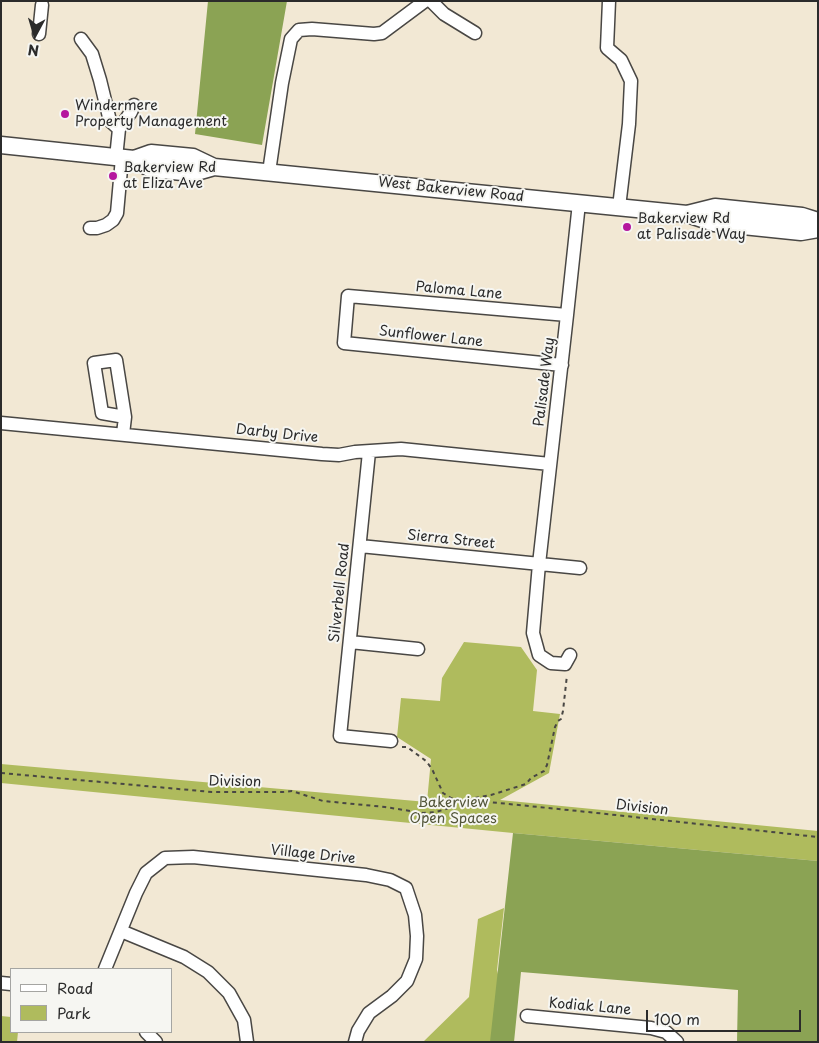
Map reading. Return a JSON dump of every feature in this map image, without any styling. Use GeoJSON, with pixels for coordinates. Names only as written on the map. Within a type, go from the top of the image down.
{"type":"FeatureCollection","features":[{"type":"Feature","properties":{"kind":"main road","name":"West Bakerview Road"},"geometry":{"type":"LineString","coordinates":[[1,145],[124,158],[151,169],[192,173],[214,167],[687,214],[714,223],[800,232],[818,229]]}},
{"type":"Feature","properties":{"kind":"main road","name":"West Bakerview Road"},"geometry":{"type":"LineString","coordinates":[[687,214],[715,207],[802,216],[818,221]]}},
{"type":"Feature","properties":{"kind":"street"},"geometry":{"type":"LineString","coordinates":[[269,172],[291,39],[299,30],[382,33],[425,1]]}},
{"type":"Feature","properties":{"kind":"street"},"geometry":{"type":"LineString","coordinates":[[431,1],[444,14],[475,33]]}},
{"type":"Feature","properties":{"kind":"street"},"geometry":{"type":"LineString","coordinates":[[609,1],[607,48],[622,60],[631,81],[629,124],[619,207]]}},
{"type":"Feature","properties":{"kind":"street"},"geometry":{"type":"LineString","coordinates":[[39,34],[42,5]]}},
{"type":"Feature","properties":{"kind":"street"},"geometry":{"type":"LineString","coordinates":[[81,39],[92,54],[110,122],[119,129],[124,158],[117,213],[113,220],[106,225],[90,228]]}},
{"type":"Feature","properties":{"kind":"street"},"geometry":{"type":"LineString","coordinates":[[119,129],[134,105]]}},
{"type":"Feature","properties":{"kind":"street","name":"Palisade Way"},"geometry":{"type":"LineString","coordinates":[[568,659],[551,662],[539,655],[533,633],[579,203]]}},
{"type":"Feature","properties":{"kind":"street","name":"Paloma Lane"},"geometry":{"type":"LineString","coordinates":[[348,296],[568,315]]}},
{"type":"Feature","properties":{"kind":"street","name":"Sunflower Lane"},"geometry":{"type":"LineString","coordinates":[[348,296],[344,343],[562,365]]}},
{"type":"Feature","properties":{"kind":"street"},"geometry":{"type":"LineString","coordinates":[[123,434],[125,417]]}},
{"type":"Feature","properties":{"kind":"street","name":"Darby Drive"},"geometry":{"type":"LineString","coordinates":[[1,423],[322,454],[339,455],[401,449],[550,464]]}},
{"type":"Feature","properties":{"kind":"street","name":"Silverbell Road"},"geometry":{"type":"LineString","coordinates":[[369,452],[340,736],[391,741]]}},
{"type":"Feature","properties":{"kind":"street","name":"Sierra Street"},"geometry":{"type":"LineString","coordinates":[[360,546],[539,564]]}},
{"type":"Feature","properties":{"kind":"street"},"geometry":{"type":"LineString","coordinates":[[539,564],[580,568]]}},
{"type":"Feature","properties":{"kind":"street"},"geometry":{"type":"LineString","coordinates":[[350,642],[418,649]]}},
{"type":"Feature","properties":{"kind":"street","name":"Village Drive"},"geometry":{"type":"LineString","coordinates":[[105,968],[146,873],[165,858],[193,857],[366,875],[390,880],[406,888],[415,915],[417,936],[416,959],[407,981],[392,996],[369,1013],[358,1031],[355,1042]]}},
{"type":"Feature","properties":{"kind":"street"},"geometry":{"type":"LineString","coordinates":[[121,930],[184,957],[208,972],[229,993],[244,1020],[247,1042]]}},
{"type":"Feature","properties":{"kind":"street","name":"Kodiak Lane"},"geometry":{"type":"LineString","coordinates":[[527,1016],[651,1028],[666,1032],[677,1042]]}},
{"type":"Feature","properties":{"kind":"street"},"geometry":{"type":"LineString","coordinates":[[147,1033],[156,1042]]}},
{"type":"Feature","properties":{"kind":"path","name":"Division"},"geometry":{"type":"LineString","coordinates":[[1,773],[212,792],[292,791],[323,801],[423,813],[441,811],[464,800],[490,795],[526,784],[531,778],[544,771],[556,727],[563,711],[568,659]]}},
{"type":"Feature","properties":{"kind":"path","name":"Division"},"geometry":{"type":"LineString","coordinates":[[391,741],[396,746],[407,748],[426,762],[432,769],[443,793],[451,798],[818,837]]}},
{"type":"Feature","properties":{"kind":"green space"},"geometry":{"type":"Polygon","coordinates":[[[208,1],[287,1],[262,145],[195,134],[208,1]]]}},
{"type":"Feature","properties":{"kind":"green space","name":"Bakerview Open Spaces"},"geometry":{"type":"Polygon","coordinates":[[[464,642],[521,647],[537,670],[533,711],[560,714],[549,773],[500,800],[818,831],[818,861],[1,783],[1,764],[427,802],[431,759],[397,737],[401,698],[440,701],[442,678],[464,642]]]}},
{"type":"Feature","properties":{"kind":"green space"},"geometry":{"type":"Polygon","coordinates":[[[513,833],[818,861],[818,1042],[737,1042],[738,990],[521,972],[514,1042],[490,1042],[513,833]]]}},
{"type":"Feature","properties":{"kind":"green space"},"geometry":{"type":"Polygon","coordinates":[[[504,908],[497,970],[514,1042],[423,1042],[469,997],[478,919],[504,908]]]}},
{"type":"Feature","properties":{"kind":"green space"},"geometry":{"type":"Polygon","coordinates":[[[1,1016],[10,1017],[10,1033],[18,1033],[17,1042],[1,1042],[1,1016]]]}},
{"type":"Feature","properties":{"kind":"place","name":"Windermere Property Management"},"geometry":{"type":"Point","coordinates":[65,114]}},
{"type":"Feature","properties":{"kind":"place","name":"Bakerview Rd at Eliza Ave"},"geometry":{"type":"Point","coordinates":[113,176]}},
{"type":"Feature","properties":{"kind":"place","name":"Bakerview Rd at Palisade Way"},"geometry":{"type":"Point","coordinates":[627,227]}}]}
